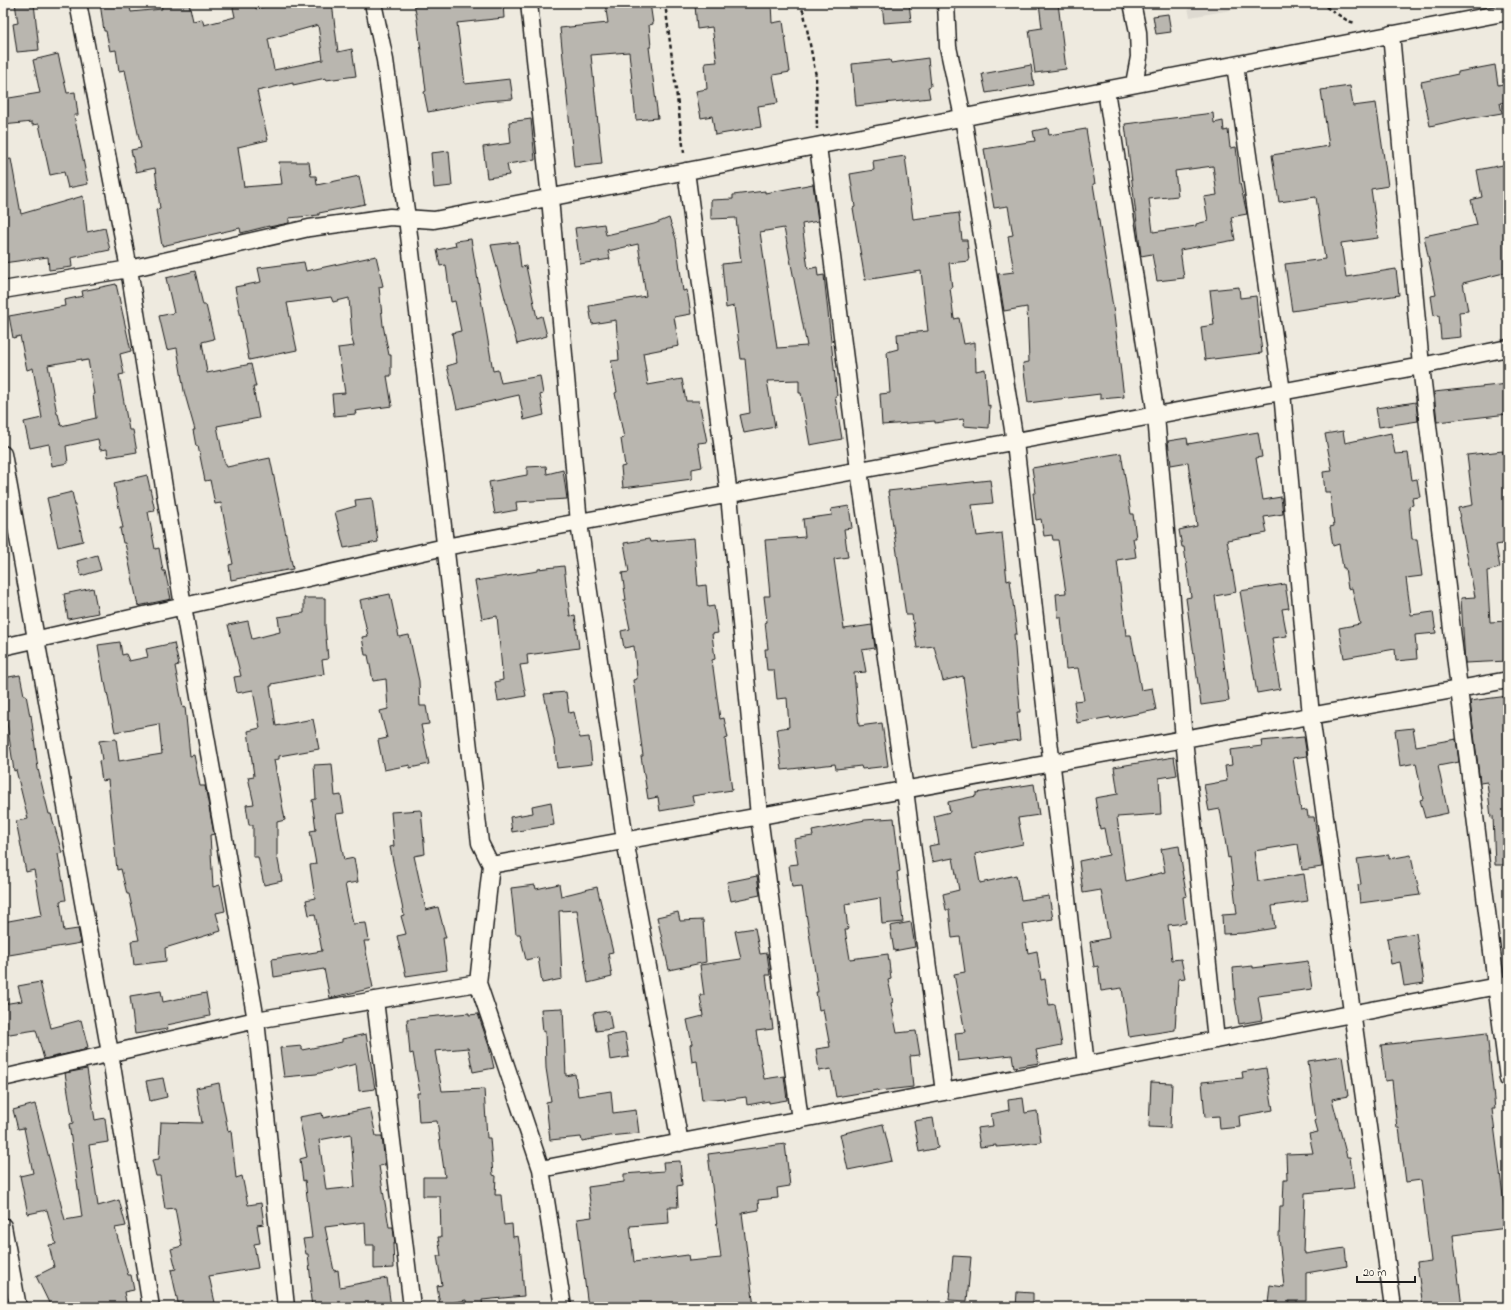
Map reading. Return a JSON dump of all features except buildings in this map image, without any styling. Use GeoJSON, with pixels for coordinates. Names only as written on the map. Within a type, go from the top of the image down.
{"type":"FeatureCollection","features":[{"type":"Feature","properties":{"kind":"street"},"geometry":{"type":"LineString","coordinates":[[78,3],[129,269],[184,606],[256,1020],[286,1307]]}},
{"type":"Feature","properties":{"kind":"street"},"geometry":{"type":"LineString","coordinates":[[373,3],[385,60],[407,218],[480,843],[491,865],[478,984],[541,1170],[563,1307]]}},
{"type":"Feature","properties":{"kind":"street"},"geometry":{"type":"LineString","coordinates":[[529,3],[550,198],[579,523],[625,840],[680,1143]]}},
{"type":"Feature","properties":{"kind":"street"},"geometry":{"type":"LineString","coordinates":[[946,3],[948,48],[963,117],[1015,442],[1086,1065]]}},
{"type":"Feature","properties":{"kind":"street"},"geometry":{"type":"LineString","coordinates":[[1132,3],[1138,32],[1139,57],[1134,84]]}},
{"type":"Feature","properties":{"kind":"street"},"geometry":{"type":"LineString","coordinates":[[3,290],[129,269],[309,228],[390,217],[434,220],[1508,12]]}},
{"type":"Feature","properties":{"kind":"street"},"geometry":{"type":"LineString","coordinates":[[1391,34],[1421,366],[1459,689],[1502,985],[1508,1079]]}},
{"type":"Feature","properties":{"kind":"street"},"geometry":{"type":"LineString","coordinates":[[1235,65],[1282,392],[1311,716],[1394,1307]]}},
{"type":"Feature","properties":{"kind":"street"},"geometry":{"type":"LineString","coordinates":[[1106,90],[1156,416],[1184,739],[1216,1040]]}},
{"type":"Feature","properties":{"kind":"street"},"geometry":{"type":"LineString","coordinates":[[818,146],[859,470],[905,790],[944,1092]]}},
{"type":"Feature","properties":{"kind":"street"},"geometry":{"type":"LineString","coordinates":[[686,171],[728,495],[759,816],[800,1120]]}},
{"type":"Feature","properties":{"kind":"street"},"geometry":{"type":"LineString","coordinates":[[3,647],[446,547],[1156,416],[1508,348]]}},
{"type":"Feature","properties":{"kind":"street"},"geometry":{"type":"LineString","coordinates":[[3,454],[110,1053],[151,1307]]}},
{"type":"Feature","properties":{"kind":"street"},"geometry":{"type":"LineString","coordinates":[[491,865],[1508,680]]}},
{"type":"Feature","properties":{"kind":"street"},"geometry":{"type":"LineString","coordinates":[[3,1078],[256,1020],[478,984]]}},
{"type":"Feature","properties":{"kind":"street"},"geometry":{"type":"LineString","coordinates":[[541,1170],[1502,985]]}},
{"type":"Feature","properties":{"kind":"street"},"geometry":{"type":"LineString","coordinates":[[375,1000],[412,1307]]}},
{"type":"Feature","properties":{"kind":"street"},"geometry":{"type":"LineString","coordinates":[[3,1226],[18,1307]]}},
{"type":"Feature","properties":{"kind":"path"},"geometry":{"type":"LineString","coordinates":[[665,3],[686,171]]}},
{"type":"Feature","properties":{"kind":"path"},"geometry":{"type":"LineString","coordinates":[[799,3],[804,13],[816,76],[818,146]]}},
{"type":"Feature","properties":{"kind":"path"},"geometry":{"type":"LineString","coordinates":[[1320,3],[1348,21],[1362,25]]}},
{"type":"Feature","properties":{"kind":"shaded area"},"geometry":{"type":"Polygon","coordinates":[[[1187,3],[1272,3],[1190,17],[1187,3]]]}}]}
